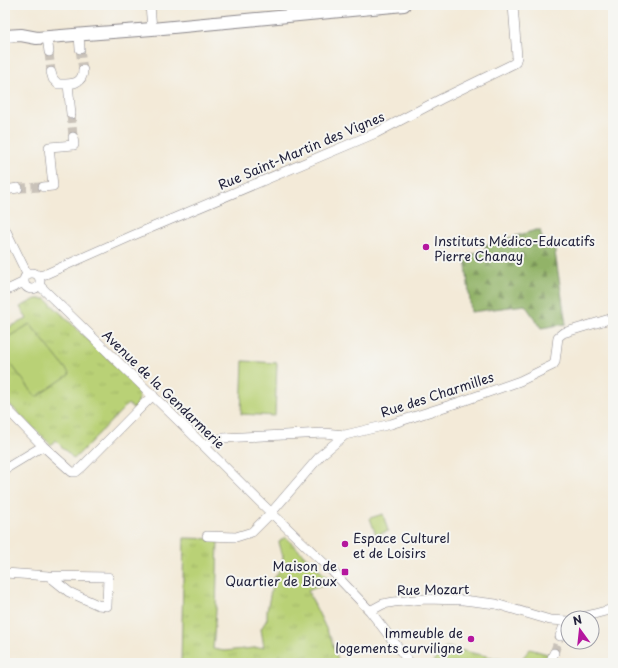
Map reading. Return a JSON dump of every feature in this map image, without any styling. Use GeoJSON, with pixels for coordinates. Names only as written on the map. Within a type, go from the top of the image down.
{"type":"FeatureCollection","features":[{"type":"Feature","properties":{"kind":"main road"},"geometry":{"type":"LineString","coordinates":[[5,44],[42,38],[404,5]]}},
{"type":"Feature","properties":{"kind":"main road"},"geometry":{"type":"LineString","coordinates":[[5,36],[21,35],[42,38]]}},
{"type":"Feature","properties":{"kind":"street"},"geometry":{"type":"LineString","coordinates":[[150,5],[152,29]]}},
{"type":"Feature","properties":{"kind":"street","name":"Rue Saint-Martin des Vignes"},"geometry":{"type":"LineString","coordinates":[[39,280],[46,274],[134,235],[376,133],[441,99],[516,63],[518,57],[513,5]]}},
{"type":"Feature","properties":{"kind":"street"},"geometry":{"type":"LineString","coordinates":[[79,35],[80,49]]}},
{"type":"Feature","properties":{"kind":"street"},"geometry":{"type":"LineString","coordinates":[[42,38],[49,52]]}},
{"type":"Feature","properties":{"kind":"street"},"geometry":{"type":"LineString","coordinates":[[51,72],[53,79],[58,84],[68,84],[80,79],[83,74],[83,70]]}},
{"type":"Feature","properties":{"kind":"street"},"geometry":{"type":"LineString","coordinates":[[68,84],[71,114]]}},
{"type":"Feature","properties":{"kind":"street"},"geometry":{"type":"LineString","coordinates":[[43,187],[53,186],[49,147],[74,145],[74,136]]}},
{"type":"Feature","properties":{"kind":"street"},"geometry":{"type":"LineString","coordinates":[[5,190],[18,188]]}},
{"type":"Feature","properties":{"kind":"street"},"geometry":{"type":"LineString","coordinates":[[5,229],[26,278],[27,286],[29,288],[35,288],[39,280],[35,273],[30,273],[26,278],[5,291]]}},
{"type":"Feature","properties":{"kind":"street","name":"Avenue de la Gendarmerie"},"geometry":{"type":"LineString","coordinates":[[39,280],[271,513],[332,571],[370,611],[410,663]]}},
{"type":"Feature","properties":{"kind":"street","name":"Rue des Charmilles"},"geometry":{"type":"LineString","coordinates":[[207,536],[236,537],[252,532],[271,513],[321,455],[344,435],[391,424],[520,381],[553,365],[555,362],[558,337],[563,333],[613,318]]}},
{"type":"Feature","properties":{"kind":"street"},"geometry":{"type":"LineString","coordinates":[[5,407],[43,446],[72,472],[76,472],[153,395]]}},
{"type":"Feature","properties":{"kind":"street"},"geometry":{"type":"LineString","coordinates":[[203,445],[223,438],[324,433],[344,435]]}},
{"type":"Feature","properties":{"kind":"street"},"geometry":{"type":"LineString","coordinates":[[5,469],[43,446]]}},
{"type":"Feature","properties":{"kind":"street"},"geometry":{"type":"LineString","coordinates":[[5,573],[49,576],[108,577],[107,606],[98,605],[69,592],[49,576]]}},
{"type":"Feature","properties":{"kind":"street","name":"Rue Mozart"},"geometry":{"type":"LineString","coordinates":[[370,611],[383,604],[394,602],[463,600],[496,604],[550,620],[560,621]]}},
{"type":"Feature","properties":{"kind":"street"},"geometry":{"type":"LineString","coordinates":[[600,612],[613,608]]}},
{"type":"Feature","properties":{"kind":"street"},"geometry":{"type":"LineString","coordinates":[[550,663],[554,652]]}},
{"type":"Feature","properties":{"kind":"green space"},"geometry":{"type":"Polygon","coordinates":[[[540,230],[544,246],[554,246],[566,324],[541,328],[525,305],[471,312],[465,256],[486,250],[485,245],[540,230]]]}},
{"type":"Feature","properties":{"kind":"green space"},"geometry":{"type":"Polygon","coordinates":[[[36,299],[46,299],[128,378],[134,385],[139,396],[139,400],[134,409],[128,404],[74,459],[55,440],[51,445],[5,400],[5,329],[27,319],[20,307],[36,299]]]}},
{"type":"Feature","properties":{"kind":"green space"},"geometry":{"type":"Polygon","coordinates":[[[30,324],[70,374],[36,397],[5,356],[5,339],[30,324]]]}},
{"type":"Feature","properties":{"kind":"green space"},"geometry":{"type":"Polygon","coordinates":[[[243,361],[277,363],[275,416],[241,414],[243,361]]]}},
{"type":"Feature","properties":{"kind":"green space"},"geometry":{"type":"Polygon","coordinates":[[[383,514],[388,531],[376,535],[370,518],[383,514]]]}},
{"type":"Feature","properties":{"kind":"green space"},"geometry":{"type":"Polygon","coordinates":[[[285,537],[331,581],[308,591],[331,639],[339,663],[181,663],[184,538],[218,539],[216,610],[213,649],[224,651],[264,647],[261,629],[267,619],[267,611],[273,580],[281,568],[283,557],[279,542],[285,537]]]}},
{"type":"Feature","properties":{"kind":"green space"},"geometry":{"type":"Polygon","coordinates":[[[446,647],[518,663],[432,663],[446,647]]]}},
{"type":"Feature","properties":{"kind":"green space"},"geometry":{"type":"Polygon","coordinates":[[[530,649],[551,655],[547,663],[518,663],[530,649]]]}},
{"type":"Feature","properties":{"kind":"tunnel"},"geometry":{"type":"LineString","coordinates":[[80,49],[83,70]]}},
{"type":"Feature","properties":{"kind":"tunnel"},"geometry":{"type":"LineString","coordinates":[[49,52],[51,72]]}},
{"type":"Feature","properties":{"kind":"tunnel"},"geometry":{"type":"LineString","coordinates":[[71,114],[73,137]]}},
{"type":"Feature","properties":{"kind":"tunnel"},"geometry":{"type":"LineString","coordinates":[[18,188],[43,187]]}},
{"type":"Feature","properties":{"kind":"tunnel"},"geometry":{"type":"LineString","coordinates":[[554,653],[560,636]]}},
{"type":"Feature","properties":{"kind":"place","name":"Instituts Médico-Educatifs Pierre Chanay"},"geometry":{"type":"Point","coordinates":[426,247]}},
{"type":"Feature","properties":{"kind":"place","name":"Espace Culturel et de Loisirs"},"geometry":{"type":"Point","coordinates":[345,544]}},
{"type":"Feature","properties":{"kind":"place","name":"Maison de Quartier de Bioux"},"geometry":{"type":"Point","coordinates":[345,572]}},
{"type":"Feature","properties":{"kind":"place","name":"Immeuble de logements curviligne"},"geometry":{"type":"Point","coordinates":[471,639]}}]}
